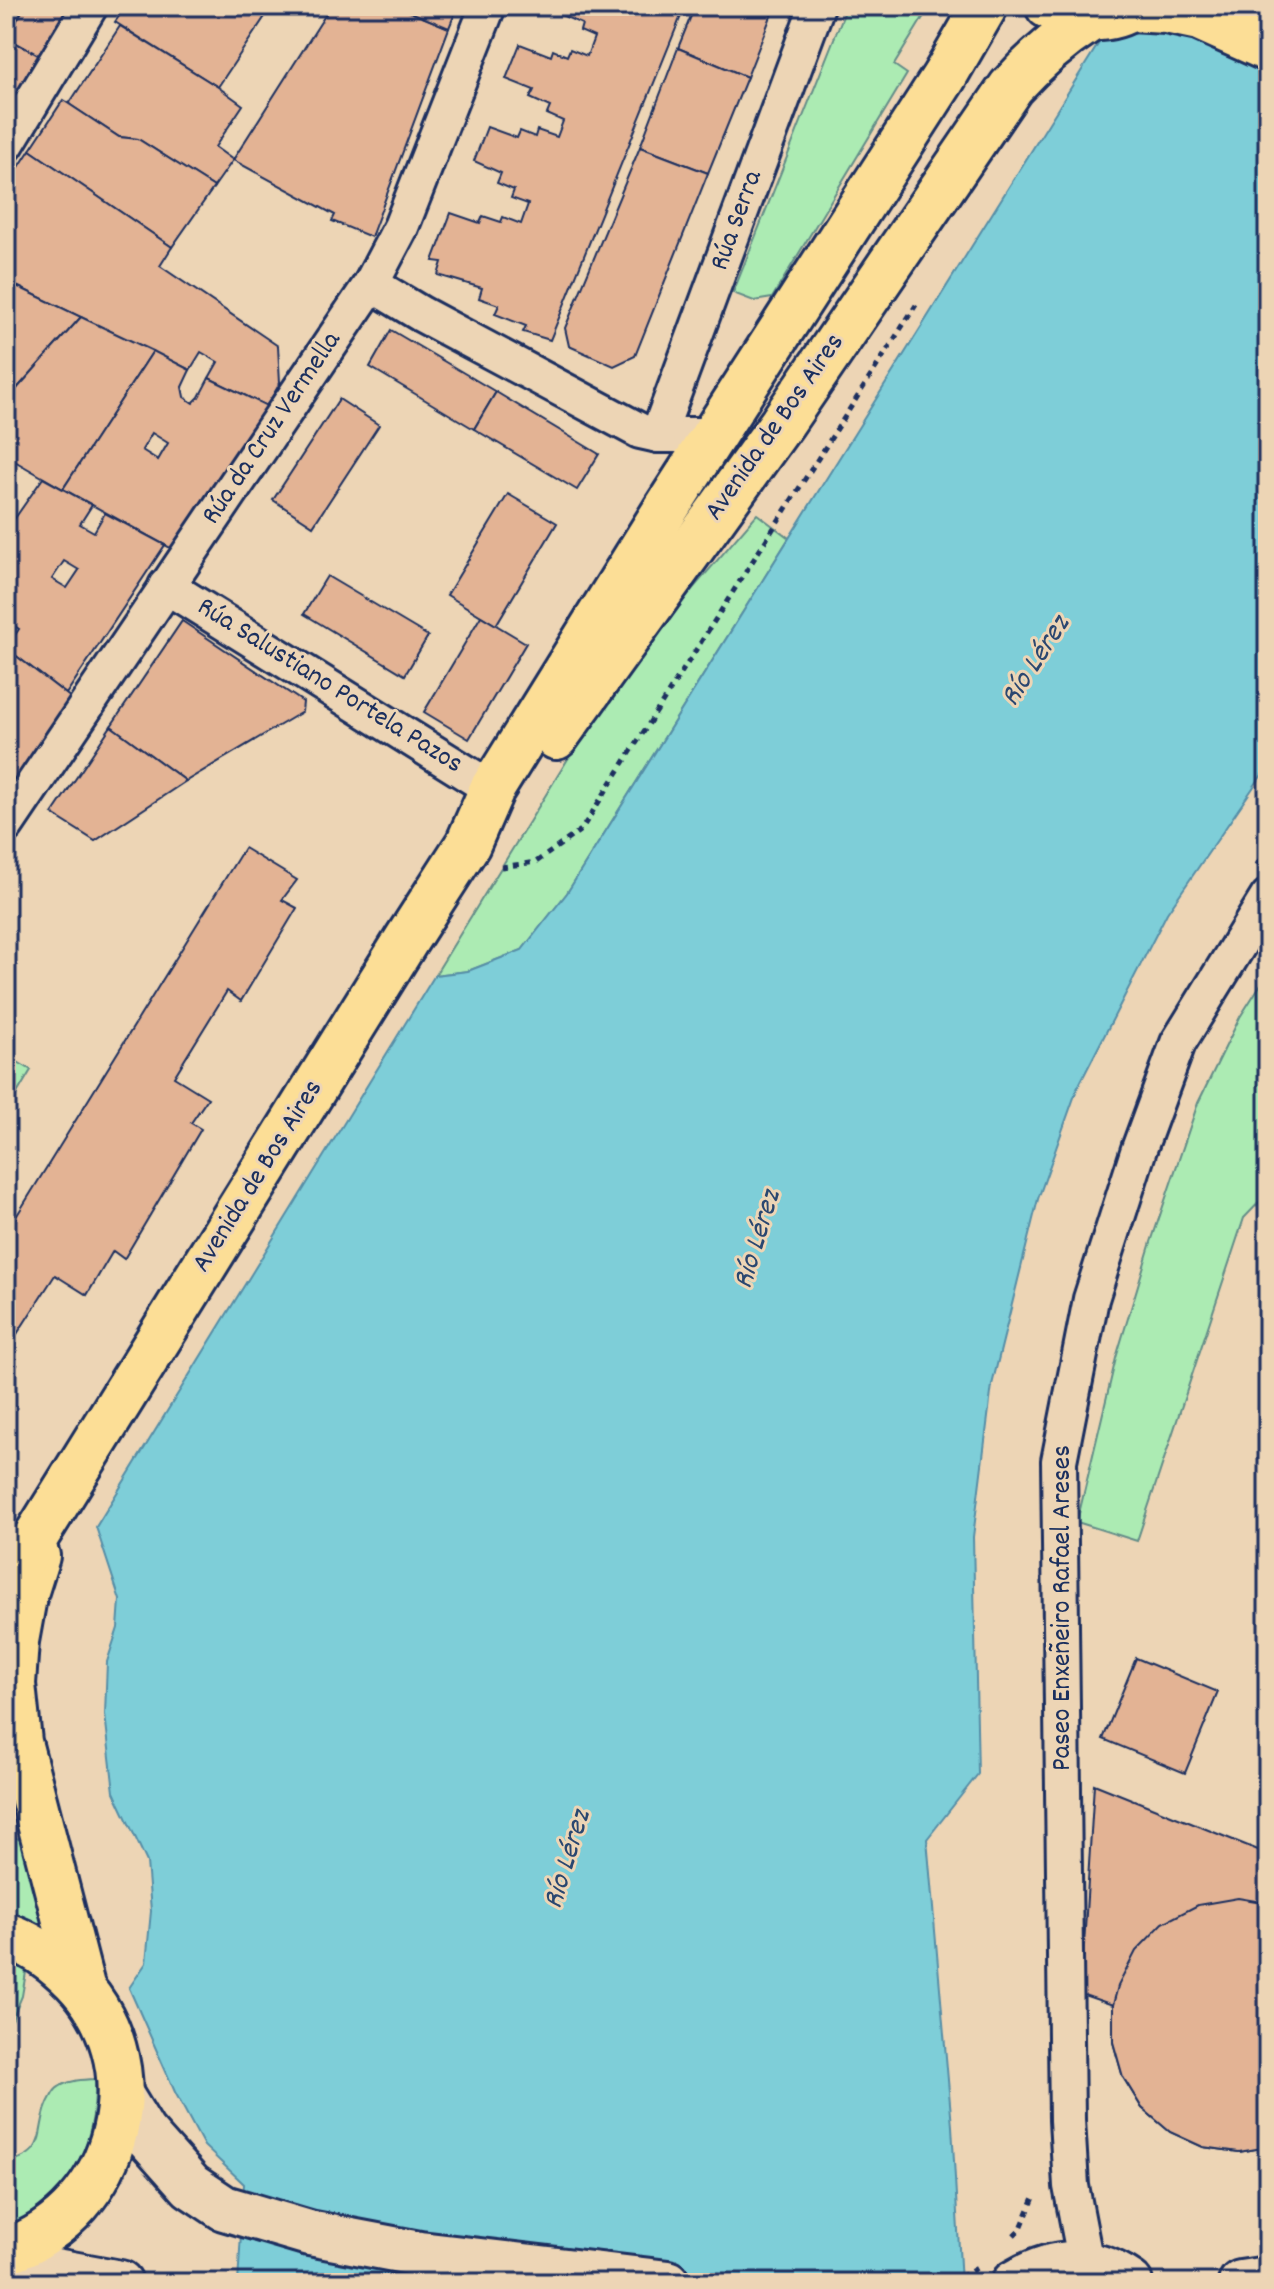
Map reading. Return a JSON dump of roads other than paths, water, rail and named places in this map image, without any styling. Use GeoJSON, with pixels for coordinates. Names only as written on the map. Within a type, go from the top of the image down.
{"type":"FeatureCollection","features":[{"type":"Feature","properties":{"kind":"main road"},"geometry":{"type":"LineString","coordinates":[[1048,6],[1067,16],[1166,11],[1199,18],[1268,49]]}},
{"type":"Feature","properties":{"kind":"main road","name":"Avenida de Bos Aires"},"geometry":{"type":"LineString","coordinates":[[480,858],[492,789],[666,509],[944,77],[980,9]]}},
{"type":"Feature","properties":{"kind":"main road","name":"Avenida de Bos Aires"},"geometry":{"type":"LineString","coordinates":[[6,1585],[407,939],[480,858],[513,797],[782,423],[1011,87],[1031,64],[1059,40],[1114,13]]}},
{"type":"Feature","properties":{"kind":"main road","name":"Avenida de Bos Aires"},"geometry":{"type":"LineString","coordinates":[[51,1511],[24,1597],[16,1641],[13,1684],[19,1742],[82,1986]]}},
{"type":"Feature","properties":{"kind":"main road"},"geometry":{"type":"LineString","coordinates":[[6,1935],[50,1957],[82,1986],[104,2020],[116,2057],[121,2096],[114,2142],[95,2183],[65,2218],[28,2244],[6,2251]]}},
{"type":"Feature","properties":{"kind":"main road"},"geometry":{"type":"LineString","coordinates":[[121,2096],[143,2132],[191,2186],[224,2208],[309,2233],[420,2254],[668,2283]]}},
{"type":"Feature","properties":{"kind":"main road"},"geometry":{"type":"LineString","coordinates":[[6,2262],[120,2283]]}},
{"type":"Feature","properties":{"kind":"main road"},"geometry":{"type":"LineString","coordinates":[[1014,2283],[1035,2271],[1060,2264],[1086,2264],[1108,2270],[1130,2283]]}},
{"type":"Feature","properties":{"kind":"main road"},"geometry":{"type":"LineString","coordinates":[[1241,2283],[1268,2279]]}},
{"type":"Feature","properties":{"kind":"street"},"geometry":{"type":"LineString","coordinates":[[6,145],[90,6]]}},
{"type":"Feature","properties":{"kind":"street","name":"Rúa da Cruz Vermella"},"geometry":{"type":"LineString","coordinates":[[6,825],[371,284],[401,227],[488,6]]}},
{"type":"Feature","properties":{"kind":"street","name":"Rúa Serra"},"geometry":{"type":"LineString","coordinates":[[658,435],[817,6]]}},
{"type":"Feature","properties":{"kind":"street"},"geometry":{"type":"LineString","coordinates":[[371,284],[640,431],[658,435],[715,435]]}},
{"type":"Feature","properties":{"kind":"street","name":"Rúa Salustiano Portela Pazos"},"geometry":{"type":"LineString","coordinates":[[166,586],[492,789]]}},
{"type":"Feature","properties":{"kind":"street","name":"Paseo Enxeñeiro Rafael Areses"},"geometry":{"type":"LineString","coordinates":[[1086,2264],[1071,2186],[1067,2120],[1059,1461],[1091,1299],[1139,1149],[1178,1043],[1268,897]]}},
{"type":"Feature","properties":{"kind":"water","name":"Río Lérez"},"geometry":{"type":"Polygon","coordinates":[[[1122,6],[1268,6],[1268,766],[1167,913],[1077,1089],[1038,1199],[992,1385],[973,1537],[978,1774],[927,1839],[952,2126],[961,2283],[238,2283],[244,2184],[204,2146],[175,2092],[129,1988],[146,1963],[151,1911],[147,1862],[114,1792],[105,1714],[107,1662],[118,1628],[120,1600],[96,1527],[435,975],[468,971],[522,950],[567,893],[1122,6]]]}}]}
